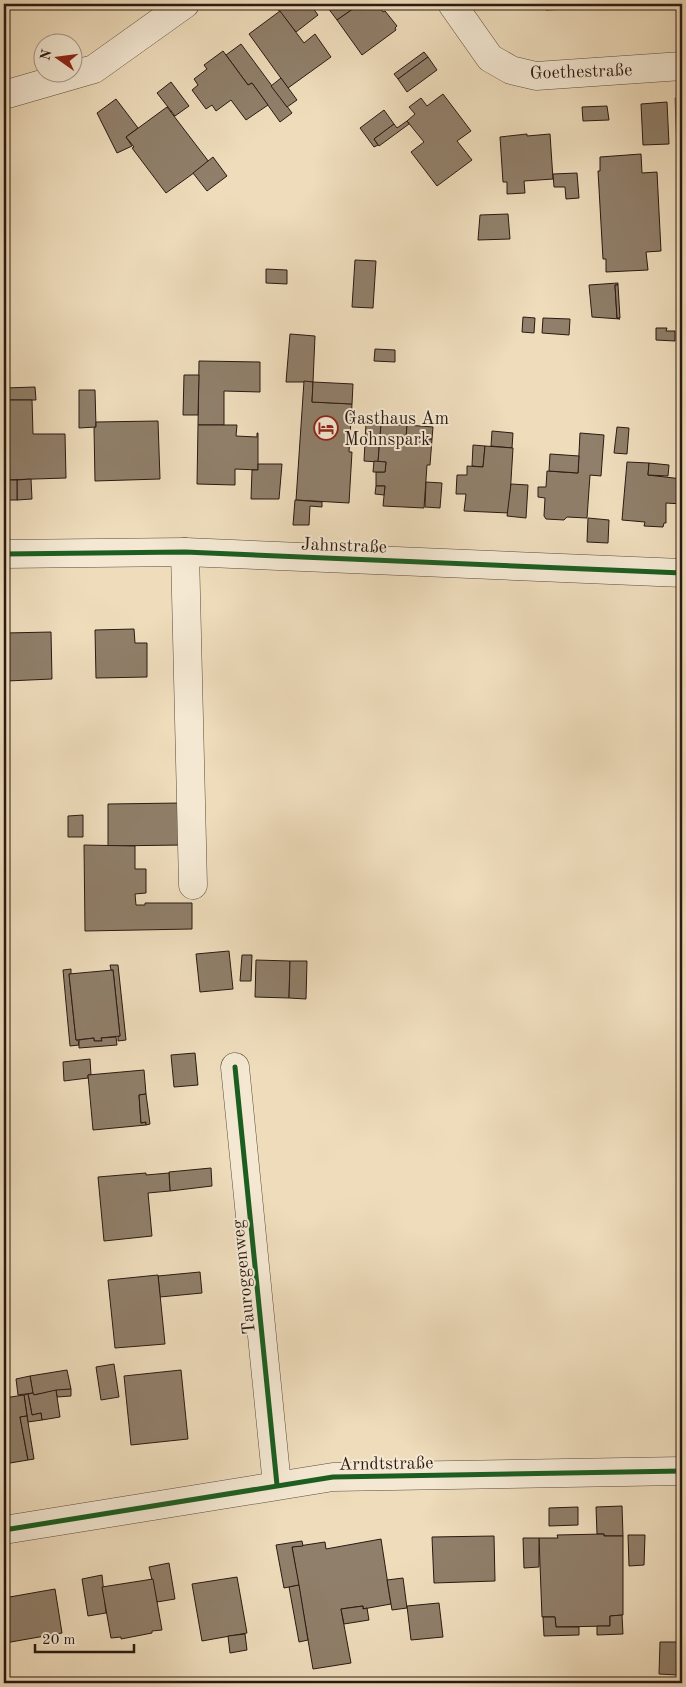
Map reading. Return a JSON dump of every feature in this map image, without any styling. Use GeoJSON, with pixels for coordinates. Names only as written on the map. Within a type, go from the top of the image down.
{"type":"FeatureCollection","features":[{"type":"Feature","properties":{"kind":"street"},"geometry":{"type":"LineString","coordinates":[[4,95],[94,69],[185,4]]}},
{"type":"Feature","properties":{"kind":"street","name":"Goethestraße"},"geometry":{"type":"LineString","coordinates":[[452,4],[490,58],[512,70],[536,76],[682,66]]}},
{"type":"Feature","properties":{"kind":"street"},"geometry":{"type":"LineString","coordinates":[[185,552],[193,885]]}},
{"type":"Feature","properties":{"kind":"street","name":"Jahnstraße"},"geometry":{"type":"LineString","coordinates":[[4,554],[185,552],[682,573]]}},
{"type":"Feature","properties":{"kind":"street","name":"Tauroggenweg"},"geometry":{"type":"LineString","coordinates":[[235,1066],[277,1485]]}},
{"type":"Feature","properties":{"kind":"street","name":"Arndtstraße"},"geometry":{"type":"LineString","coordinates":[[4,1530],[333,1477],[682,1471]]}},
{"type":"Feature","properties":{"kind":"shaded area"},"geometry":{"type":"Polygon","coordinates":[[[675,98],[682,98],[682,271],[675,98]]]}},
{"type":"Feature","properties":{"kind":"shaded area"},"geometry":{"type":"Polygon","coordinates":[[[682,1272],[682,1436],[678,1437],[682,1272]]]}},
{"type":"Feature","properties":{"kind":"building"},"geometry":{"type":"Polygon","coordinates":[[[280,4],[310,4],[318,15],[296,32],[276,7],[280,4]]]}},
{"type":"Feature","properties":{"kind":"building"},"geometry":{"type":"Polygon","coordinates":[[[325,4],[360,4],[337,20],[325,4]]]}},
{"type":"Feature","properties":{"kind":"building"},"geometry":{"type":"Polygon","coordinates":[[[360,4],[377,4],[397,26],[396,30],[362,55],[337,20],[360,4]]]}},
{"type":"Feature","properties":{"kind":"building"},"geometry":{"type":"Polygon","coordinates":[[[546,4],[604,4],[604,7],[546,10],[546,4]]]}},
{"type":"Feature","properties":{"kind":"building"},"geometry":{"type":"Polygon","coordinates":[[[280,11],[304,43],[315,34],[331,57],[288,88],[249,34],[280,11]]]}},
{"type":"Feature","properties":{"kind":"building"},"geometry":{"type":"Polygon","coordinates":[[[241,44],[292,113],[280,122],[252,83],[248,85],[226,55],[241,44]]]}},
{"type":"Feature","properties":{"kind":"building"},"geometry":{"type":"Polygon","coordinates":[[[223,51],[248,85],[252,83],[268,105],[246,120],[231,100],[216,111],[212,105],[206,109],[192,90],[198,85],[194,79],[207,69],[204,65],[223,51]]]}},
{"type":"Feature","properties":{"kind":"building"},"geometry":{"type":"Polygon","coordinates":[[[424,52],[428,57],[398,79],[394,74],[424,52]]]}},
{"type":"Feature","properties":{"kind":"building"},"geometry":{"type":"Polygon","coordinates":[[[428,57],[437,70],[407,92],[398,79],[428,57]]]}},
{"type":"Feature","properties":{"kind":"building"},"geometry":{"type":"Polygon","coordinates":[[[281,78],[297,100],[287,107],[271,86],[281,78]]]}},
{"type":"Feature","properties":{"kind":"building"},"geometry":{"type":"Polygon","coordinates":[[[171,82],[189,106],[175,116],[157,93],[171,82]]]}},
{"type":"Feature","properties":{"kind":"building"},"geometry":{"type":"Polygon","coordinates":[[[443,94],[471,131],[457,141],[472,160],[437,186],[411,152],[424,142],[407,121],[415,114],[409,107],[421,98],[427,106],[443,94]]]}},
{"type":"Feature","properties":{"kind":"building"},"geometry":{"type":"Polygon","coordinates":[[[116,99],[138,128],[126,137],[132,146],[117,153],[97,113],[116,99]]]}},
{"type":"Feature","properties":{"kind":"building"},"geometry":{"type":"Polygon","coordinates":[[[667,102],[669,144],[643,145],[641,104],[667,102]]]}},
{"type":"Feature","properties":{"kind":"building"},"geometry":{"type":"Polygon","coordinates":[[[607,106],[609,120],[583,121],[582,107],[607,106]]]}},
{"type":"Feature","properties":{"kind":"building"},"geometry":{"type":"Polygon","coordinates":[[[167,107],[209,162],[166,193],[132,148],[134,147],[126,137],[167,107]]]}},
{"type":"Feature","properties":{"kind":"building"},"geometry":{"type":"Polygon","coordinates":[[[384,110],[394,124],[374,139],[378,145],[374,147],[360,128],[384,110]]]}},
{"type":"Feature","properties":{"kind":"building"},"geometry":{"type":"Polygon","coordinates":[[[407,121],[409,124],[379,146],[374,139],[394,124],[397,128],[407,121]]]}},
{"type":"Feature","properties":{"kind":"building"},"geometry":{"type":"Polygon","coordinates":[[[527,134],[527,136],[550,134],[553,179],[524,181],[525,193],[507,194],[507,182],[503,182],[500,137],[527,134]]]}},
{"type":"Feature","properties":{"kind":"building"},"geometry":{"type":"Polygon","coordinates":[[[641,154],[642,173],[657,172],[661,251],[646,252],[648,270],[606,272],[606,259],[603,259],[598,171],[600,171],[600,157],[641,154]]]}},
{"type":"Feature","properties":{"kind":"building"},"geometry":{"type":"Polygon","coordinates":[[[213,157],[227,176],[207,191],[193,173],[213,157]]]}},
{"type":"Feature","properties":{"kind":"building"},"geometry":{"type":"Polygon","coordinates":[[[577,173],[579,198],[566,199],[565,187],[554,187],[553,174],[577,173]]]}},
{"type":"Feature","properties":{"kind":"building"},"geometry":{"type":"Polygon","coordinates":[[[508,214],[510,239],[478,240],[480,215],[508,214]]]}},
{"type":"Feature","properties":{"kind":"building"},"geometry":{"type":"Polygon","coordinates":[[[355,260],[376,261],[373,308],[352,307],[355,260]]]}},
{"type":"Feature","properties":{"kind":"building"},"geometry":{"type":"Polygon","coordinates":[[[266,269],[287,270],[287,284],[266,283],[266,269]]]}},
{"type":"Feature","properties":{"kind":"building"},"geometry":{"type":"Polygon","coordinates":[[[618,283],[618,285],[615,285],[617,318],[620,319],[592,317],[589,285],[618,283]]]}},
{"type":"Feature","properties":{"kind":"building"},"geometry":{"type":"Polygon","coordinates":[[[615,285],[618,285],[620,318],[617,318],[615,285]]]}},
{"type":"Feature","properties":{"kind":"building"},"geometry":{"type":"Polygon","coordinates":[[[523,317],[535,318],[534,333],[522,332],[523,317]]]}},
{"type":"Feature","properties":{"kind":"building"},"geometry":{"type":"Polygon","coordinates":[[[543,318],[570,319],[569,335],[542,333],[543,318]]]}},
{"type":"Feature","properties":{"kind":"building"},"geometry":{"type":"Polygon","coordinates":[[[656,328],[667,328],[666,331],[675,331],[675,341],[656,340],[656,328]]]}},
{"type":"Feature","properties":{"kind":"building"},"geometry":{"type":"Polygon","coordinates":[[[290,334],[315,336],[313,382],[286,382],[290,334]]]}},
{"type":"Feature","properties":{"kind":"building"},"geometry":{"type":"Polygon","coordinates":[[[375,349],[395,350],[395,362],[374,361],[375,349]]]}},
{"type":"Feature","properties":{"kind":"building"},"geometry":{"type":"Polygon","coordinates":[[[199,361],[260,362],[260,392],[224,391],[224,425],[198,425],[199,361]]]}},
{"type":"Feature","properties":{"kind":"building"},"geometry":{"type":"Polygon","coordinates":[[[184,375],[199,375],[198,415],[183,415],[184,375]]]}},
{"type":"Feature","properties":{"kind":"building","name":"Gasthaus Am Mohnspark"},"geometry":{"type":"Polygon","coordinates":[[[304,381],[313,382],[312,402],[352,404],[349,452],[352,452],[349,503],[296,500],[304,381]]]}},
{"type":"Feature","properties":{"kind":"building"},"geometry":{"type":"Polygon","coordinates":[[[313,382],[353,384],[352,404],[312,402],[313,382]]]}},
{"type":"Feature","properties":{"kind":"building"},"geometry":{"type":"Polygon","coordinates":[[[35,387],[36,400],[4,400],[4,388],[35,387]]]}},
{"type":"Feature","properties":{"kind":"building"},"geometry":{"type":"Polygon","coordinates":[[[79,390],[95,390],[96,427],[79,428],[79,390]]]}},
{"type":"Feature","properties":{"kind":"building"},"geometry":{"type":"Polygon","coordinates":[[[4,400],[32,400],[33,434],[65,434],[66,478],[4,480],[4,400]]]}},
{"type":"Feature","properties":{"kind":"building"},"geometry":{"type":"Polygon","coordinates":[[[158,421],[160,479],[95,481],[94,428],[96,427],[96,422],[158,421]]]}},
{"type":"Feature","properties":{"kind":"building"},"geometry":{"type":"Polygon","coordinates":[[[366,423],[381,424],[378,462],[364,461],[366,423]]]}},
{"type":"Feature","properties":{"kind":"building"},"geometry":{"type":"Polygon","coordinates":[[[381,424],[407,425],[406,438],[432,439],[430,465],[427,465],[424,508],[383,506],[385,486],[376,486],[376,472],[385,472],[386,462],[378,462],[381,424]]]}},
{"type":"Feature","properties":{"kind":"building"},"geometry":{"type":"Polygon","coordinates":[[[198,425],[237,425],[236,436],[257,437],[258,433],[258,470],[235,469],[235,485],[197,484],[198,425]]]}},
{"type":"Feature","properties":{"kind":"building"},"geometry":{"type":"Polygon","coordinates":[[[407,425],[433,427],[432,439],[406,438],[407,425]]]}},
{"type":"Feature","properties":{"kind":"building"},"geometry":{"type":"Polygon","coordinates":[[[617,427],[629,428],[627,454],[614,453],[617,427]]]}},
{"type":"Feature","properties":{"kind":"building"},"geometry":{"type":"Polygon","coordinates":[[[492,431],[513,433],[512,448],[491,446],[492,431]]]}},
{"type":"Feature","properties":{"kind":"building"},"geometry":{"type":"Polygon","coordinates":[[[580,433],[604,435],[601,476],[590,475],[587,518],[546,519],[544,516],[545,498],[538,497],[538,487],[546,487],[547,471],[578,473],[580,433]]]}},
{"type":"Feature","properties":{"kind":"building"},"geometry":{"type":"Polygon","coordinates":[[[473,445],[485,446],[483,467],[472,466],[473,445]]]}},
{"type":"Feature","properties":{"kind":"building"},"geometry":{"type":"Polygon","coordinates":[[[485,446],[513,448],[509,513],[464,511],[466,494],[456,494],[457,475],[467,475],[467,466],[483,467],[485,446]]]}},
{"type":"Feature","properties":{"kind":"building"},"geometry":{"type":"Polygon","coordinates":[[[550,454],[579,456],[578,473],[549,471],[550,454]]]}},
{"type":"Feature","properties":{"kind":"building"},"geometry":{"type":"Polygon","coordinates":[[[374,461],[386,462],[385,472],[373,472],[374,461]]]}},
{"type":"Feature","properties":{"kind":"building"},"geometry":{"type":"Polygon","coordinates":[[[627,462],[649,463],[648,475],[682,479],[682,504],[666,503],[666,523],[664,523],[663,527],[644,526],[645,522],[622,520],[627,462]]]}},
{"type":"Feature","properties":{"kind":"building"},"geometry":{"type":"Polygon","coordinates":[[[649,463],[669,465],[668,476],[648,475],[649,463]]]}},
{"type":"Feature","properties":{"kind":"building"},"geometry":{"type":"Polygon","coordinates":[[[258,464],[282,464],[279,499],[251,499],[252,470],[258,470],[258,464]]]}},
{"type":"Feature","properties":{"kind":"building"},"geometry":{"type":"Polygon","coordinates":[[[31,479],[32,499],[17,500],[17,480],[31,479]]]}},
{"type":"Feature","properties":{"kind":"building"},"geometry":{"type":"Polygon","coordinates":[[[4,480],[17,480],[17,500],[4,500],[4,480]]]}},
{"type":"Feature","properties":{"kind":"building"},"geometry":{"type":"Polygon","coordinates":[[[426,482],[442,483],[440,508],[425,507],[426,482]]]}},
{"type":"Feature","properties":{"kind":"building"},"geometry":{"type":"Polygon","coordinates":[[[511,484],[528,485],[526,518],[507,516],[511,484]]]}},
{"type":"Feature","properties":{"kind":"building"},"geometry":{"type":"Polygon","coordinates":[[[376,486],[385,486],[384,495],[375,494],[376,486]]]}},
{"type":"Feature","properties":{"kind":"building"},"geometry":{"type":"Polygon","coordinates":[[[295,500],[322,502],[322,507],[310,506],[309,525],[293,525],[295,500]]]}},
{"type":"Feature","properties":{"kind":"building"},"geometry":{"type":"Polygon","coordinates":[[[588,518],[609,520],[608,543],[587,542],[588,518]]]}},
{"type":"Feature","properties":{"kind":"building"},"geometry":{"type":"Polygon","coordinates":[[[134,629],[135,643],[147,643],[147,677],[96,678],[95,630],[134,629]]]}},
{"type":"Feature","properties":{"kind":"building"},"geometry":{"type":"Polygon","coordinates":[[[51,632],[52,679],[7,681],[7,665],[5,665],[6,633],[51,632]]]}},
{"type":"Feature","properties":{"kind":"building"},"geometry":{"type":"Polygon","coordinates":[[[4,689],[9,689],[9,724],[4,724],[4,689]]]}},
{"type":"Feature","properties":{"kind":"building"},"geometry":{"type":"Polygon","coordinates":[[[181,803],[182,845],[108,846],[108,804],[181,803]]]}},
{"type":"Feature","properties":{"kind":"building"},"geometry":{"type":"Polygon","coordinates":[[[83,815],[83,837],[68,837],[68,816],[83,815]]]}},
{"type":"Feature","properties":{"kind":"building"},"geometry":{"type":"Polygon","coordinates":[[[84,845],[135,846],[135,869],[146,869],[146,893],[135,894],[136,905],[145,905],[145,903],[192,903],[192,929],[85,931],[84,845]]]}},
{"type":"Feature","properties":{"kind":"building"},"geometry":{"type":"Polygon","coordinates":[[[229,951],[233,989],[200,992],[196,954],[229,951]]]}},
{"type":"Feature","properties":{"kind":"building"},"geometry":{"type":"Polygon","coordinates":[[[242,955],[252,955],[251,981],[240,981],[242,955]]]}},
{"type":"Feature","properties":{"kind":"building"},"geometry":{"type":"Polygon","coordinates":[[[256,960],[290,961],[289,998],[255,997],[256,960]]]}},
{"type":"Feature","properties":{"kind":"building"},"geometry":{"type":"Polygon","coordinates":[[[290,961],[307,961],[306,999],[289,998],[290,961]]]}},
{"type":"Feature","properties":{"kind":"building"},"geometry":{"type":"Polygon","coordinates":[[[110,965],[118,965],[126,1040],[118,1041],[118,1036],[120,1036],[113,970],[111,970],[110,965]]]}},
{"type":"Feature","properties":{"kind":"building"},"geometry":{"type":"Polygon","coordinates":[[[71,969],[71,974],[69,974],[76,1040],[78,1040],[79,1045],[70,1046],[63,970],[71,969]]]}},
{"type":"Feature","properties":{"kind":"building"},"geometry":{"type":"Polygon","coordinates":[[[113,970],[120,1036],[101,1038],[102,1041],[94,1041],[94,1038],[76,1040],[69,974],[113,970]]]}},
{"type":"Feature","properties":{"kind":"building"},"geometry":{"type":"Polygon","coordinates":[[[116,1037],[117,1045],[79,1048],[79,1040],[94,1038],[94,1041],[102,1041],[101,1038],[116,1037]]]}},
{"type":"Feature","properties":{"kind":"building"},"geometry":{"type":"Polygon","coordinates":[[[195,1053],[198,1085],[174,1087],[171,1055],[195,1053]]]}},
{"type":"Feature","properties":{"kind":"building"},"geometry":{"type":"Polygon","coordinates":[[[90,1059],[91,1075],[88,1075],[88,1078],[64,1081],[63,1062],[90,1059]]]}},
{"type":"Feature","properties":{"kind":"building"},"geometry":{"type":"Polygon","coordinates":[[[144,1070],[146,1094],[139,1095],[141,1123],[146,1122],[146,1125],[93,1130],[88,1075],[144,1070]]]}},
{"type":"Feature","properties":{"kind":"building"},"geometry":{"type":"Polygon","coordinates":[[[146,1094],[150,1124],[146,1125],[146,1122],[141,1123],[139,1095],[146,1094]]]}},
{"type":"Feature","properties":{"kind":"building"},"geometry":{"type":"Polygon","coordinates":[[[211,1168],[212,1186],[170,1191],[169,1172],[211,1168]]]}},
{"type":"Feature","properties":{"kind":"building"},"geometry":{"type":"Polygon","coordinates":[[[146,1173],[146,1175],[169,1173],[170,1191],[148,1193],[152,1236],[104,1241],[98,1177],[146,1173]]]}},
{"type":"Feature","properties":{"kind":"building"},"geometry":{"type":"Polygon","coordinates":[[[200,1272],[202,1293],[160,1297],[158,1276],[200,1272]]]}},
{"type":"Feature","properties":{"kind":"building"},"geometry":{"type":"Polygon","coordinates":[[[158,1275],[165,1344],[115,1348],[108,1280],[158,1275]]]}},
{"type":"Feature","properties":{"kind":"building"},"geometry":{"type":"Polygon","coordinates":[[[114,1364],[119,1397],[101,1400],[96,1367],[114,1364]]]}},
{"type":"Feature","properties":{"kind":"building"},"geometry":{"type":"Polygon","coordinates":[[[67,1370],[71,1389],[33,1395],[30,1376],[67,1370]]]}},
{"type":"Feature","properties":{"kind":"building"},"geometry":{"type":"Polygon","coordinates":[[[181,1370],[188,1439],[131,1445],[124,1376],[181,1370]]]}},
{"type":"Feature","properties":{"kind":"building"},"geometry":{"type":"Polygon","coordinates":[[[30,1376],[33,1393],[18,1395],[16,1379],[30,1376]]]}},
{"type":"Feature","properties":{"kind":"building"},"geometry":{"type":"Polygon","coordinates":[[[71,1389],[71,1396],[57,1397],[56,1390],[71,1389]]]}},
{"type":"Feature","properties":{"kind":"building"},"geometry":{"type":"Polygon","coordinates":[[[56,1390],[60,1417],[42,1420],[41,1413],[32,1415],[28,1394],[33,1393],[34,1395],[56,1390]]]}},
{"type":"Feature","properties":{"kind":"building"},"geometry":{"type":"Polygon","coordinates":[[[28,1394],[32,1415],[41,1413],[42,1420],[28,1422],[24,1395],[28,1394]]]}},
{"type":"Feature","properties":{"kind":"building"},"geometry":{"type":"Polygon","coordinates":[[[24,1395],[27,1416],[20,1417],[28,1460],[4,1464],[4,1398],[24,1395]]]}},
{"type":"Feature","properties":{"kind":"building"},"geometry":{"type":"Polygon","coordinates":[[[27,1416],[34,1459],[28,1460],[20,1417],[27,1416]]]}},
{"type":"Feature","properties":{"kind":"building"},"geometry":{"type":"Polygon","coordinates":[[[622,1506],[623,1536],[597,1534],[596,1507],[622,1506]]]}},
{"type":"Feature","properties":{"kind":"building"},"geometry":{"type":"Polygon","coordinates":[[[578,1507],[578,1525],[549,1526],[549,1508],[578,1507]]]}},
{"type":"Feature","properties":{"kind":"building"},"geometry":{"type":"Polygon","coordinates":[[[682,1532],[682,1587],[679,1587],[678,1533],[682,1532]]]}},
{"type":"Feature","properties":{"kind":"building"},"geometry":{"type":"Polygon","coordinates":[[[604,1534],[604,1536],[623,1536],[623,1615],[610,1616],[610,1626],[556,1627],[555,1617],[542,1617],[539,1538],[558,1538],[557,1535],[604,1534]]]}},
{"type":"Feature","properties":{"kind":"building"},"geometry":{"type":"Polygon","coordinates":[[[628,1535],[645,1535],[644,1565],[629,1566],[628,1535]]]}},
{"type":"Feature","properties":{"kind":"building"},"geometry":{"type":"Polygon","coordinates":[[[494,1536],[495,1581],[434,1583],[432,1537],[494,1536]]]}},
{"type":"Feature","properties":{"kind":"building"},"geometry":{"type":"Polygon","coordinates":[[[523,1538],[539,1538],[539,1567],[524,1568],[523,1538]]]}},
{"type":"Feature","properties":{"kind":"building"},"geometry":{"type":"Polygon","coordinates":[[[381,1539],[391,1604],[363,1609],[363,1606],[341,1609],[351,1663],[313,1669],[292,1547],[325,1542],[326,1549],[381,1539]]]}},
{"type":"Feature","properties":{"kind":"building"},"geometry":{"type":"Polygon","coordinates":[[[302,1541],[303,1546],[292,1547],[299,1585],[284,1588],[276,1545],[302,1541]]]}},
{"type":"Feature","properties":{"kind":"building"},"geometry":{"type":"Polygon","coordinates":[[[169,1563],[175,1599],[157,1602],[149,1567],[169,1563]]]}},
{"type":"Feature","properties":{"kind":"building"},"geometry":{"type":"Polygon","coordinates":[[[102,1575],[106,1613],[88,1616],[82,1579],[102,1575]]]}},
{"type":"Feature","properties":{"kind":"building"},"geometry":{"type":"Polygon","coordinates":[[[237,1577],[247,1633],[202,1641],[192,1584],[237,1577]]]}},
{"type":"Feature","properties":{"kind":"building"},"geometry":{"type":"Polygon","coordinates":[[[403,1578],[407,1608],[392,1610],[387,1580],[403,1578]]]}},
{"type":"Feature","properties":{"kind":"building"},"geometry":{"type":"Polygon","coordinates":[[[153,1579],[162,1630],[121,1639],[121,1637],[111,1638],[102,1587],[153,1579]]]}},
{"type":"Feature","properties":{"kind":"building"},"geometry":{"type":"Polygon","coordinates":[[[299,1585],[308,1640],[299,1642],[289,1587],[299,1585]]]}},
{"type":"Feature","properties":{"kind":"building"},"geometry":{"type":"Polygon","coordinates":[[[55,1589],[62,1633],[5,1643],[4,1598],[55,1589]]]}},
{"type":"Feature","properties":{"kind":"building"},"geometry":{"type":"Polygon","coordinates":[[[439,1603],[443,1637],[411,1640],[407,1606],[439,1603]]]}},
{"type":"Feature","properties":{"kind":"building"},"geometry":{"type":"Polygon","coordinates":[[[363,1606],[363,1609],[367,1608],[369,1620],[344,1624],[341,1609],[363,1606]]]}},
{"type":"Feature","properties":{"kind":"building"},"geometry":{"type":"Polygon","coordinates":[[[622,1615],[623,1634],[597,1635],[597,1626],[610,1626],[610,1616],[622,1615]]]}},
{"type":"Feature","properties":{"kind":"building"},"geometry":{"type":"Polygon","coordinates":[[[543,1617],[555,1617],[556,1627],[579,1627],[579,1635],[544,1636],[543,1617]]]}},
{"type":"Feature","properties":{"kind":"building"},"geometry":{"type":"Polygon","coordinates":[[[245,1634],[247,1650],[230,1653],[228,1636],[245,1634]]]}},
{"type":"Feature","properties":{"kind":"building"},"geometry":{"type":"Polygon","coordinates":[[[660,1642],[679,1642],[678,1675],[659,1674],[660,1642]]]}},
{"type":"Feature","properties":{"kind":"marked path"},"geometry":{"type":"LineString","coordinates":[[680,66],[682,111]]}},
{"type":"Feature","properties":{"kind":"cycle path"},"geometry":{"type":"LineString","coordinates":[[4,554],[185,552],[682,573]]}},
{"type":"Feature","properties":{"kind":"cycle path"},"geometry":{"type":"LineString","coordinates":[[235,1067],[277,1485]]}},
{"type":"Feature","properties":{"kind":"cycle path"},"geometry":{"type":"LineString","coordinates":[[4,1530],[333,1477],[682,1471]]}},
{"type":"Feature","properties":{"kind":"place","name":"Gasthaus Am Mohnspark"},"geometry":{"type":"Point","coordinates":[326,428]}}]}
